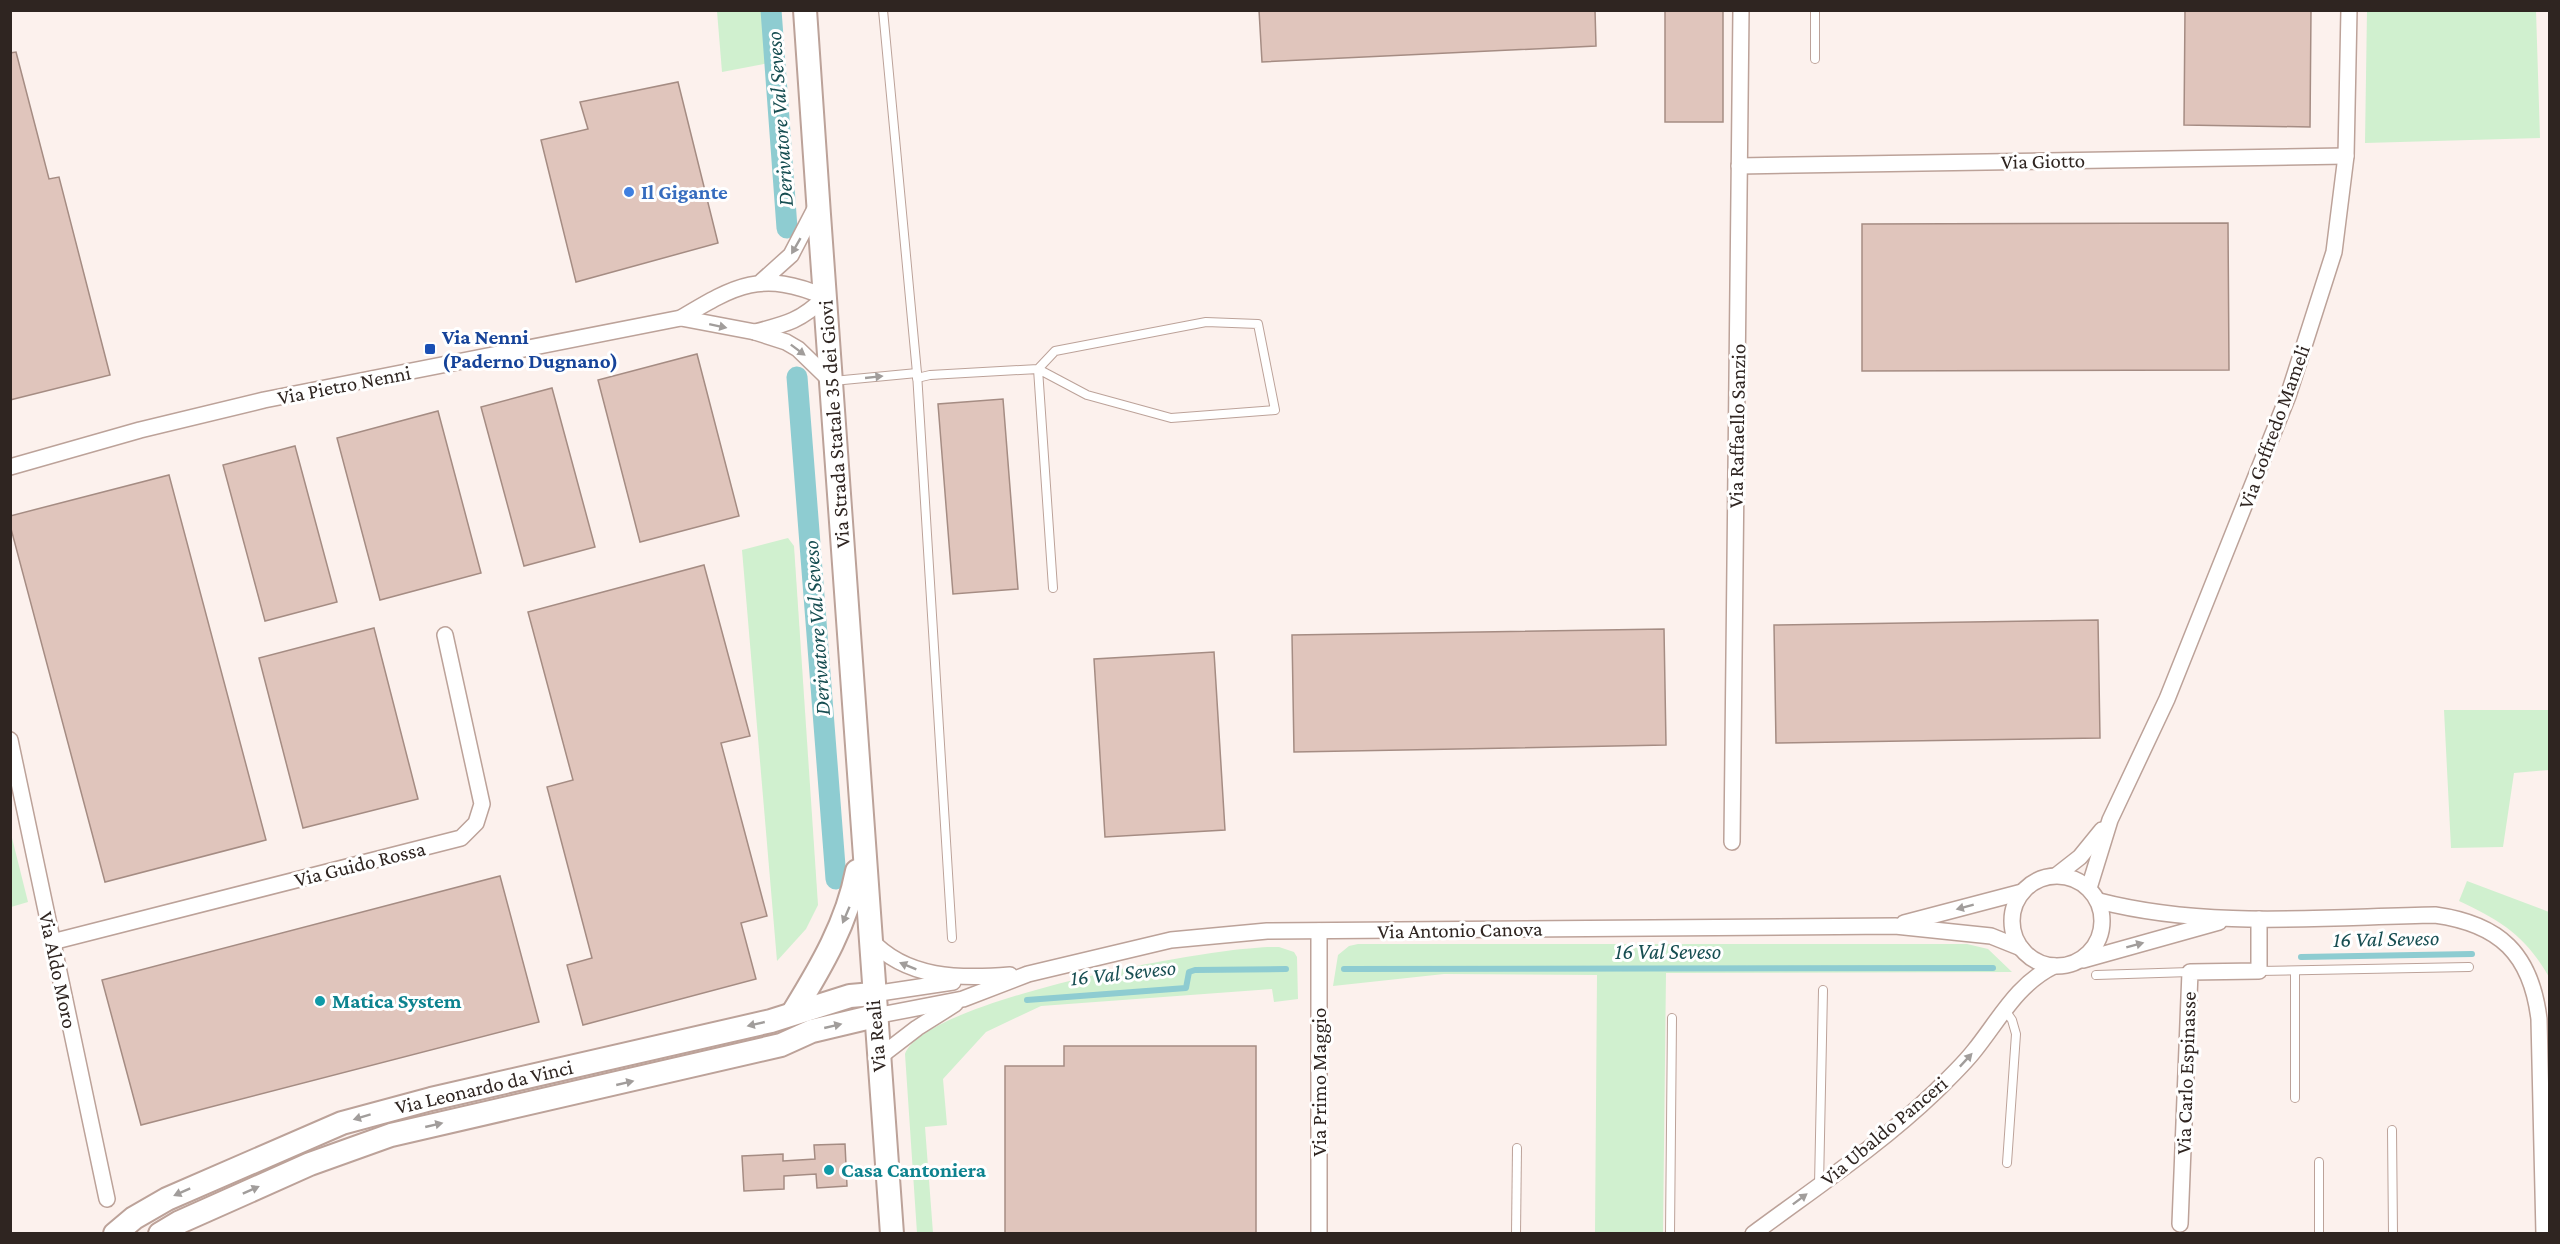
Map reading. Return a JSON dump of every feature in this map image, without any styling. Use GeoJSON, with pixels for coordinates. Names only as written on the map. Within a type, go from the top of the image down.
{"type":"FeatureCollection","features":[{"type":"Feature","properties":{"kind":"main road","name":"Via Strada Statale 35 dei Giovi"},"geometry":{"type":"LineString","coordinates":[[805,10],[864,838]]}},
{"type":"Feature","properties":{"kind":"main road","name":"Via Reali"},"geometry":{"type":"LineString","coordinates":[[864,838],[873,994],[892,1233]]}},
{"type":"Feature","properties":{"kind":"main road"},"geometry":{"type":"LineString","coordinates":[[794,1011],[840,930],[851,905],[864,838]]}},
{"type":"Feature","properties":{"kind":"main road","name":"Via Leonardo da Vinci"},"geometry":{"type":"LineString","coordinates":[[116,1233],[134,1218],[166,1199],[342,1123],[431,1099],[771,1021],[794,1011],[850,996],[873,994]]}},
{"type":"Feature","properties":{"kind":"main road","name":"Via Leonardo da Vinci"},"geometry":{"type":"LineString","coordinates":[[160,1233],[310,1164],[391,1135],[769,1048],[812,1031],[875,1016]]}},
{"type":"Feature","properties":{"kind":"street","name":"Via Raffaello Sanzio"},"geometry":{"type":"LineString","coordinates":[[1732,842],[1741,10]]}},
{"type":"Feature","properties":{"kind":"street","name":"Via Goffredo Mameli"},"geometry":{"type":"LineString","coordinates":[[2110,820],[2167,699],[2288,396],[2334,252],[2346,156],[2349,10]]}},
{"type":"Feature","properties":{"kind":"street","name":"Via Giotto"},"geometry":{"type":"LineString","coordinates":[[1739,166],[2346,156]]}},
{"type":"Feature","properties":{"kind":"street","name":"Via Pietro Nenni"},"geometry":{"type":"LineString","coordinates":[[762,281],[791,255],[818,202]]}},
{"type":"Feature","properties":{"kind":"street","name":"Via Pietro Nenni"},"geometry":{"type":"LineString","coordinates":[[10,467],[140,430],[264,400],[681,318],[723,293],[762,281],[784,283],[825,297],[809,313],[796,321],[755,332]]}},
{"type":"Feature","properties":{"kind":"street","name":"Via Pietro Nenni"},"geometry":{"type":"LineString","coordinates":[[681,318],[773,336],[798,349],[831,381]]}},
{"type":"Feature","properties":{"kind":"street","name":"Via Guido Rossa"},"geometry":{"type":"LineString","coordinates":[[52,942],[461,838],[476,824],[482,804],[445,635]]}},
{"type":"Feature","properties":{"kind":"street","name":"Via Aldo Moro"},"geometry":{"type":"LineString","coordinates":[[10,740],[107,1199]]}},
{"type":"Feature","properties":{"kind":"street"},"geometry":{"type":"LineString","coordinates":[[2110,820],[2080,857],[2057,875],[2032,883],[2022,892],[2014,905],[2011,920],[2014,935],[2020,948],[2030,957],[2054,966],[2228,920]]}},
{"type":"Feature","properties":{"kind":"street"},"geometry":{"type":"LineString","coordinates":[[2089,888],[2110,820]]}},
{"type":"Feature","properties":{"kind":"street"},"geometry":{"type":"LineString","coordinates":[[2057,875],[2079,881],[2089,888],[2098,901],[2103,915],[2102,928],[2094,947],[2079,961]]}},
{"type":"Feature","properties":{"kind":"street","name":"Via Antonio Canova"},"geometry":{"type":"LineString","coordinates":[[1895,926],[2022,892]]}},
{"type":"Feature","properties":{"kind":"street"},"geometry":{"type":"LineString","coordinates":[[2098,901],[2134,910],[2228,920],[2435,915],[2463,919],[2489,931],[2511,949],[2525,966],[2535,990],[2539,1019],[2544,1233]]}},
{"type":"Feature","properties":{"kind":"street"},"geometry":{"type":"LineString","coordinates":[[2259,919],[2259,971]]}},
{"type":"Feature","properties":{"kind":"street","name":"Via Antonio Canova"},"geometry":{"type":"LineString","coordinates":[[875,1016],[963,999],[1028,974],[1171,940],[1267,931],[1895,926],[1992,936],[2020,948]]}},
{"type":"Feature","properties":{"kind":"street","name":"Via Primo Maggio"},"geometry":{"type":"LineString","coordinates":[[1319,931],[1319,1233]]}},
{"type":"Feature","properties":{"kind":"street","name":"Via Antonio Canova"},"geometry":{"type":"LineString","coordinates":[[870,939],[880,951],[910,968],[942,975],[980,978]]}},
{"type":"Feature","properties":{"kind":"street","name":"Via Ubaldo Panceri"},"geometry":{"type":"LineString","coordinates":[[1753,1233],[1879,1141],[1935,1092],[1973,1052],[2030,981],[2054,966]]}},
{"type":"Feature","properties":{"kind":"street","name":"Via Carlo Espinasse"},"geometry":{"type":"LineString","coordinates":[[2180,1224],[2190,972],[2259,971]]}},
{"type":"Feature","properties":{"kind":"street","name":"Via Antonio Canova"},"geometry":{"type":"LineString","coordinates":[[873,994],[980,978],[1028,974]]}},
{"type":"Feature","properties":{"kind":"street","name":"Via Antonio Canova"},"geometry":{"type":"LineString","coordinates":[[879,1058],[917,1028],[963,999]]}},
{"type":"Feature","properties":{"kind":"lane"},"geometry":{"type":"LineString","coordinates":[[883,10],[917,376],[952,938]]}},
{"type":"Feature","properties":{"kind":"lane"},"geometry":{"type":"LineString","coordinates":[[1815,10],[1815,59]]}},
{"type":"Feature","properties":{"kind":"lane"},"geometry":{"type":"LineString","coordinates":[[831,381],[1038,369],[1087,395],[1171,418],[1275,410],[1257,324],[1206,322],[1055,351],[1038,369],[1053,588]]}},
{"type":"Feature","properties":{"kind":"lane"},"geometry":{"type":"LineString","coordinates":[[2259,971],[2469,967]]}},
{"type":"Feature","properties":{"kind":"lane"},"geometry":{"type":"LineString","coordinates":[[2295,970],[2295,1098]]}},
{"type":"Feature","properties":{"kind":"lane"},"geometry":{"type":"LineString","coordinates":[[2096,975],[2190,972]]}},
{"type":"Feature","properties":{"kind":"lane"},"geometry":{"type":"LineString","coordinates":[[1819,1185],[1823,990]]}},
{"type":"Feature","properties":{"kind":"lane"},"geometry":{"type":"LineString","coordinates":[[2005,1010],[2012,1020],[2016,1034],[2007,1162]]}},
{"type":"Feature","properties":{"kind":"lane"},"geometry":{"type":"LineString","coordinates":[[1670,1233],[1672,1018]]}},
{"type":"Feature","properties":{"kind":"lane"},"geometry":{"type":"LineString","coordinates":[[2392,1130],[2393,1233]]}},
{"type":"Feature","properties":{"kind":"lane"},"geometry":{"type":"LineString","coordinates":[[1516,1233],[1517,1148]]}},
{"type":"Feature","properties":{"kind":"lane"},"geometry":{"type":"LineString","coordinates":[[2319,1162],[2319,1233]]}},
{"type":"Feature","properties":{"kind":"green space"},"geometry":{"type":"Polygon","coordinates":[[[717,11],[765,11],[769,63],[722,72],[717,11]]]}},
{"type":"Feature","properties":{"kind":"green space"},"geometry":{"type":"Polygon","coordinates":[[[2367,11],[2536,11],[2540,138],[2365,143],[2367,11]]]}},
{"type":"Feature","properties":{"kind":"green space"},"geometry":{"type":"Polygon","coordinates":[[[788,538],[794,546],[818,905],[806,929],[777,961],[742,550],[788,538]]]}},
{"type":"Feature","properties":{"kind":"green space"},"geometry":{"type":"Polygon","coordinates":[[[2444,710],[2549,710],[2549,770],[2514,773],[2503,847],[2451,848],[2444,710]]]}},
{"type":"Feature","properties":{"kind":"green space"},"geometry":{"type":"Polygon","coordinates":[[[10,830],[28,902],[11,907],[10,907],[10,830]]]}},
{"type":"Feature","properties":{"kind":"green space"},"geometry":{"type":"Polygon","coordinates":[[[2467,881],[2549,912],[2549,977],[2531,950],[2511,931],[2487,915],[2459,901],[2467,881]]]}},
{"type":"Feature","properties":{"kind":"green space"},"geometry":{"type":"Polygon","coordinates":[[[1358,944],[1967,944],[1988,949],[2012,972],[1666,973],[1663,1233],[1595,1234],[1597,975],[1444,974],[1333,986],[1338,955],[1349,946],[1358,944]]]}},
{"type":"Feature","properties":{"kind":"green space"},"geometry":{"type":"Polygon","coordinates":[[[1279,947],[1294,952],[1297,957],[1298,999],[1274,1002],[1272,989],[1041,1006],[986,1032],[943,1079],[947,1125],[925,1127],[933,1233],[917,1233],[905,1054],[924,1034],[963,1014],[1077,979],[1198,955],[1279,947]]]}},
{"type":"Feature","properties":{"kind":"building"},"geometry":{"type":"Polygon","coordinates":[[[1259,10],[1595,10],[1596,46],[1262,62],[1259,10]]]}},
{"type":"Feature","properties":{"kind":"building"},"geometry":{"type":"Polygon","coordinates":[[[1665,10],[1723,10],[1723,122],[1665,122],[1665,10]]]}},
{"type":"Feature","properties":{"kind":"building"},"geometry":{"type":"Polygon","coordinates":[[[2185,10],[2311,10],[2310,127],[2184,125],[2185,10]]]}},
{"type":"Feature","properties":{"kind":"building"},"geometry":{"type":"Polygon","coordinates":[[[16,52],[49,179],[59,177],[110,375],[10,400],[10,53],[16,52]]]}},
{"type":"Feature","properties":{"kind":"building","name":"Il Gigante"},"geometry":{"type":"Polygon","coordinates":[[[678,82],[718,243],[576,282],[541,140],[588,129],[580,102],[678,82]]]}},
{"type":"Feature","properties":{"kind":"building"},"geometry":{"type":"Polygon","coordinates":[[[2228,223],[2229,370],[1862,371],[1862,224],[2228,223]]]}},
{"type":"Feature","properties":{"kind":"building"},"geometry":{"type":"Polygon","coordinates":[[[697,354],[739,516],[640,542],[598,380],[697,354]]]}},
{"type":"Feature","properties":{"kind":"building"},"geometry":{"type":"Polygon","coordinates":[[[552,388],[595,547],[524,566],[481,407],[552,388]]]}},
{"type":"Feature","properties":{"kind":"building"},"geometry":{"type":"Polygon","coordinates":[[[1003,399],[1018,589],[953,594],[938,404],[1003,399]]]}},
{"type":"Feature","properties":{"kind":"building"},"geometry":{"type":"Polygon","coordinates":[[[438,411],[481,573],[380,600],[337,438],[438,411]]]}},
{"type":"Feature","properties":{"kind":"building"},"geometry":{"type":"Polygon","coordinates":[[[295,446],[337,602],[265,621],[223,465],[295,446]]]}},
{"type":"Feature","properties":{"kind":"building"},"geometry":{"type":"Polygon","coordinates":[[[169,475],[266,840],[105,882],[10,525],[10,516],[169,475]]]}},
{"type":"Feature","properties":{"kind":"building"},"geometry":{"type":"Polygon","coordinates":[[[704,565],[750,736],[721,743],[767,916],[741,923],[756,979],[583,1025],[567,965],[592,958],[547,787],[573,780],[528,612],[704,565]]]}},
{"type":"Feature","properties":{"kind":"building"},"geometry":{"type":"Polygon","coordinates":[[[2098,620],[2100,738],[1776,743],[1774,625],[2098,620]]]}},
{"type":"Feature","properties":{"kind":"building"},"geometry":{"type":"Polygon","coordinates":[[[374,628],[418,799],[303,828],[259,658],[374,628]]]}},
{"type":"Feature","properties":{"kind":"building"},"geometry":{"type":"Polygon","coordinates":[[[1664,629],[1666,745],[1294,752],[1292,635],[1664,629]]]}},
{"type":"Feature","properties":{"kind":"building"},"geometry":{"type":"Polygon","coordinates":[[[1214,652],[1225,830],[1105,837],[1094,659],[1214,652]]]}},
{"type":"Feature","properties":{"kind":"building","name":"Matica System"},"geometry":{"type":"Polygon","coordinates":[[[500,876],[539,1022],[141,1125],[102,980],[500,876]]]}},
{"type":"Feature","properties":{"kind":"building"},"geometry":{"type":"Polygon","coordinates":[[[1064,1046],[1256,1046],[1256,1233],[1005,1233],[1005,1066],[1064,1066],[1064,1046]]]}},
{"type":"Feature","properties":{"kind":"building"},"geometry":{"type":"Polygon","coordinates":[[[845,1144],[847,1186],[817,1188],[816,1174],[784,1176],[784,1189],[744,1191],[742,1156],[783,1154],[783,1161],[815,1159],[814,1145],[845,1144]]]}},
{"type":"Feature","properties":{"kind":"waterway","name":"Derivatore Val Seveso"},"geometry":{"type":"LineString","coordinates":[[771,10],[787,228]]}},
{"type":"Feature","properties":{"kind":"waterway","name":"Derivatore Val Seveso"},"geometry":{"type":"LineString","coordinates":[[797,377],[836,879]]}},
{"type":"Feature","properties":{"kind":"waterway","name":"16 Val Seveso"},"geometry":{"type":"LineString","coordinates":[[2301,957],[2472,954]]}},
{"type":"Feature","properties":{"kind":"waterway","name":"16 Val Seveso"},"geometry":{"type":"LineString","coordinates":[[1344,969],[1993,968]]}},
{"type":"Feature","properties":{"kind":"waterway","name":"16 Val Seveso"},"geometry":{"type":"LineString","coordinates":[[1027,1000],[1186,988],[1189,972],[1195,970],[1286,969]]}},
{"type":"Feature","properties":{"kind":"place","name":"Il Gigante"},"geometry":{"type":"Point","coordinates":[629,192]}},
{"type":"Feature","properties":{"kind":"place","name":"Via Nenni (Paderno Dugnano)"},"geometry":{"type":"Point","coordinates":[430,349]}},
{"type":"Feature","properties":{"kind":"place","name":"Matica System"},"geometry":{"type":"Point","coordinates":[320,1001]}},
{"type":"Feature","properties":{"kind":"place","name":"Casa Cantoniera"},"geometry":{"type":"Point","coordinates":[829,1170]}}]}
